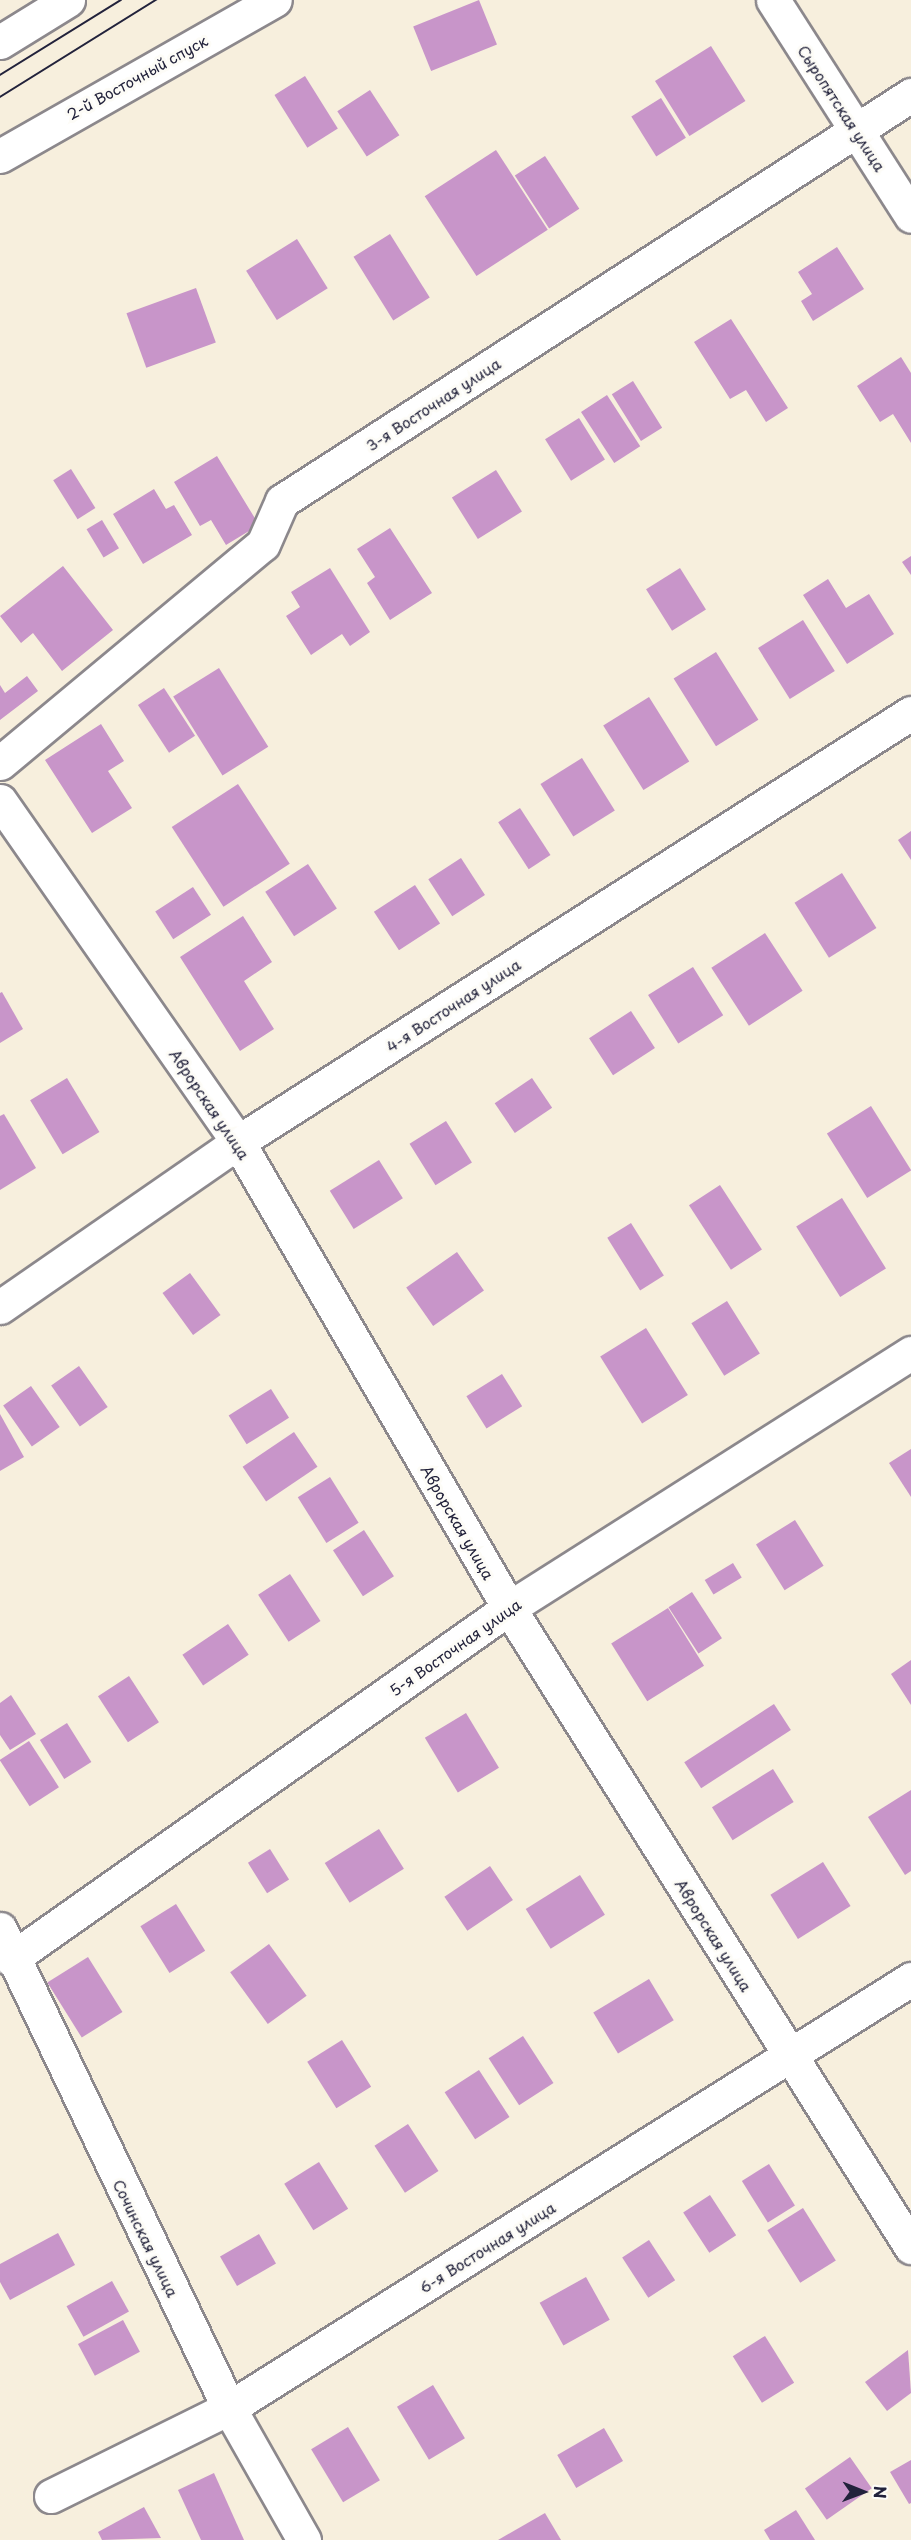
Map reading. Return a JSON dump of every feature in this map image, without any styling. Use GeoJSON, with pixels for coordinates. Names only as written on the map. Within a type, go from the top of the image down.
{"type":"FeatureCollection","features":[{"type":"Feature","properties":{"kind":"street"},"geometry":{"type":"LineString","coordinates":[[0,42],[68,0]]}},
{"type":"Feature","properties":{"kind":"street","name":"2-й Восточный спуск"},"geometry":{"type":"LineString","coordinates":[[0,156],[275,0]]}},
{"type":"Feature","properties":{"kind":"street","name":"Сыропятская улица"},"geometry":{"type":"LineString","coordinates":[[773,0],[911,216]]}},
{"type":"Feature","properties":{"kind":"street","name":"3-я Восточная улица"},"geometry":{"type":"LineString","coordinates":[[0,763],[263,544],[282,501],[911,95]]}},
{"type":"Feature","properties":{"kind":"street","name":"4-я Восточная улица"},"geometry":{"type":"LineString","coordinates":[[0,1307],[238,1142],[911,713]]}},
{"type":"Feature","properties":{"kind":"street","name":"Аврорская улица"},"geometry":{"type":"LineString","coordinates":[[0,801],[238,1142],[509,1608],[911,2247]]}},
{"type":"Feature","properties":{"kind":"street","name":"5-я Восточная улица"},"geometry":{"type":"LineString","coordinates":[[5,1944],[509,1608],[911,1353]]}},
{"type":"Feature","properties":{"kind":"street","name":"Сочинская улица"},"geometry":{"type":"LineString","coordinates":[[5,1944],[229,2408],[304,2540]]}},
{"type":"Feature","properties":{"kind":"street","name":"6-я Восточная улица"},"geometry":{"type":"LineString","coordinates":[[51,2496],[229,2408],[911,1979]]}},
{"type":"Feature","properties":{"kind":"building"},"geometry":{"type":"Polygon","coordinates":[[[479,0],[497,45],[431,71],[413,27],[479,0]]]}},
{"type":"Feature","properties":{"kind":"building"},"geometry":{"type":"Polygon","coordinates":[[[711,46],[745,101],[689,136],[655,81],[711,46]]]}},
{"type":"Feature","properties":{"kind":"building"},"geometry":{"type":"Polygon","coordinates":[[[305,76],[338,129],[307,148],[274,95],[305,76]]]}},
{"type":"Feature","properties":{"kind":"building"},"geometry":{"type":"Polygon","coordinates":[[[370,90],[399,135],[367,157],[337,111],[370,90]]]}},
{"type":"Feature","properties":{"kind":"building"},"geometry":{"type":"Polygon","coordinates":[[[661,98],[686,138],[656,156],[631,117],[661,98]]]}},
{"type":"Feature","properties":{"kind":"building"},"geometry":{"type":"Polygon","coordinates":[[[496,150],[548,230],[476,276],[425,196],[496,150]]]}},
{"type":"Feature","properties":{"kind":"building"},"geometry":{"type":"Polygon","coordinates":[[[545,156],[579,209],[549,228],[515,176],[545,156]]]}},
{"type":"Feature","properties":{"kind":"building"},"geometry":{"type":"Polygon","coordinates":[[[390,234],[430,298],[393,320],[354,257],[390,234]]]}},
{"type":"Feature","properties":{"kind":"building"},"geometry":{"type":"Polygon","coordinates":[[[297,239],[328,288],[277,320],[246,271],[297,239]]]}},
{"type":"Feature","properties":{"kind":"building"},"geometry":{"type":"Polygon","coordinates":[[[837,247],[864,289],[813,321],[801,301],[812,294],[798,272],[837,247]]]}},
{"type":"Feature","properties":{"kind":"building"},"geometry":{"type":"Polygon","coordinates":[[[196,288],[216,343],[146,368],[126,313],[196,288]]]}},
{"type":"Feature","properties":{"kind":"building"},"geometry":{"type":"Polygon","coordinates":[[[731,319],[788,408],[766,422],[746,390],[730,399],[694,342],[731,319]]]}},
{"type":"Feature","properties":{"kind":"building"},"geometry":{"type":"Polygon","coordinates":[[[901,357],[911,373],[911,443],[893,414],[880,422],[857,386],[901,357]]]}},
{"type":"Feature","properties":{"kind":"building"},"geometry":{"type":"Polygon","coordinates":[[[633,381],[662,428],[641,441],[612,394],[633,381]]]}},
{"type":"Feature","properties":{"kind":"building"},"geometry":{"type":"Polygon","coordinates":[[[607,395],[640,446],[614,463],[581,412],[607,395]]]}},
{"type":"Feature","properties":{"kind":"building"},"geometry":{"type":"Polygon","coordinates":[[[579,418],[605,460],[571,481],[545,439],[579,418]]]}},
{"type":"Feature","properties":{"kind":"building"},"geometry":{"type":"Polygon","coordinates":[[[217,456],[259,525],[226,545],[211,520],[200,526],[174,482],[217,456]]]}},
{"type":"Feature","properties":{"kind":"building"},"geometry":{"type":"Polygon","coordinates":[[[71,469],[95,508],[78,519],[53,480],[71,469]]]}},
{"type":"Feature","properties":{"kind":"building"},"geometry":{"type":"Polygon","coordinates":[[[496,470],[522,512],[478,539],[452,498],[496,470]]]}},
{"type":"Feature","properties":{"kind":"building"},"geometry":{"type":"Polygon","coordinates":[[[154,489],[166,509],[174,505],[192,535],[143,564],[113,514],[154,489]]]}},
{"type":"Feature","properties":{"kind":"building"},"geometry":{"type":"Polygon","coordinates":[[[102,520],[119,548],[104,558],[87,529],[102,520]]]}},
{"type":"Feature","properties":{"kind":"building"},"geometry":{"type":"Polygon","coordinates":[[[390,528],[432,593],[390,620],[367,583],[375,577],[357,549],[390,528]]]}},
{"type":"Feature","properties":{"kind":"building"},"geometry":{"type":"Polygon","coordinates":[[[911,556],[911,575],[902,562],[911,556]]]}},
{"type":"Feature","properties":{"kind":"building"},"geometry":{"type":"Polygon","coordinates":[[[63,566],[113,630],[62,671],[33,633],[21,643],[0,616],[63,566]]]}},
{"type":"Feature","properties":{"kind":"building"},"geometry":{"type":"Polygon","coordinates":[[[330,568],[370,632],[350,646],[342,634],[311,655],[286,616],[300,607],[291,592],[330,568]]]}},
{"type":"Feature","properties":{"kind":"building"},"geometry":{"type":"Polygon","coordinates":[[[680,568],[706,610],[672,631],[646,589],[680,568]]]}},
{"type":"Feature","properties":{"kind":"building"},"geometry":{"type":"Polygon","coordinates":[[[828,579],[846,608],[869,594],[894,634],[847,664],[803,595],[828,579]]]}},
{"type":"Feature","properties":{"kind":"building"},"geometry":{"type":"Polygon","coordinates":[[[803,620],[835,671],[790,699],[758,648],[803,620]]]}},
{"type":"Feature","properties":{"kind":"building"},"geometry":{"type":"Polygon","coordinates":[[[716,652],[758,720],[716,746],[674,678],[716,652]]]}},
{"type":"Feature","properties":{"kind":"building"},"geometry":{"type":"Polygon","coordinates":[[[219,668],[268,747],[222,775],[173,697],[219,668]]]}},
{"type":"Feature","properties":{"kind":"building"},"geometry":{"type":"Polygon","coordinates":[[[27,676],[38,691],[0,720],[0,685],[5,693],[27,676]]]}},
{"type":"Feature","properties":{"kind":"building"},"geometry":{"type":"Polygon","coordinates":[[[164,688],[195,736],[169,753],[138,705],[164,688]]]}},
{"type":"Feature","properties":{"kind":"building"},"geometry":{"type":"Polygon","coordinates":[[[649,697],[689,761],[643,790],[603,726],[649,697]]]}},
{"type":"Feature","properties":{"kind":"building"},"geometry":{"type":"Polygon","coordinates":[[[101,724],[124,761],[108,771],[132,808],[92,833],[45,760],[101,724]]]}},
{"type":"Feature","properties":{"kind":"building"},"geometry":{"type":"Polygon","coordinates":[[[582,758],[615,811],[573,837],[540,784],[582,758]]]}},
{"type":"Feature","properties":{"kind":"building"},"geometry":{"type":"Polygon","coordinates":[[[238,784],[290,864],[223,907],[172,827],[238,784]]]}},
{"type":"Feature","properties":{"kind":"building"},"geometry":{"type":"Polygon","coordinates":[[[520,808],[550,855],[529,869],[498,822],[520,808]]]}},
{"type":"Feature","properties":{"kind":"building"},"geometry":{"type":"Polygon","coordinates":[[[911,831],[911,860],[898,840],[911,831]]]}},
{"type":"Feature","properties":{"kind":"building"},"geometry":{"type":"Polygon","coordinates":[[[461,858],[485,895],[452,916],[428,879],[461,858]]]}},
{"type":"Feature","properties":{"kind":"building"},"geometry":{"type":"Polygon","coordinates":[[[308,864],[337,908],[294,936],[265,892],[308,864]]]}},
{"type":"Feature","properties":{"kind":"building"},"geometry":{"type":"Polygon","coordinates":[[[842,873],[876,928],[829,958],[795,903],[842,873]]]}},
{"type":"Feature","properties":{"kind":"building"},"geometry":{"type":"Polygon","coordinates":[[[415,885],[440,924],[399,950],[374,912],[415,885]]]}},
{"type":"Feature","properties":{"kind":"building"},"geometry":{"type":"Polygon","coordinates":[[[193,887],[211,915],[173,939],[155,912],[193,887]]]}},
{"type":"Feature","properties":{"kind":"building"},"geometry":{"type":"Polygon","coordinates":[[[243,916],[272,962],[244,981],[274,1029],[240,1051],[180,957],[243,916]]]}},
{"type":"Feature","properties":{"kind":"building"},"geometry":{"type":"Polygon","coordinates":[[[765,933],[803,991],[749,1026],[711,968],[765,933]]]}},
{"type":"Feature","properties":{"kind":"building"},"geometry":{"type":"Polygon","coordinates":[[[693,967],[723,1015],[678,1043],[648,995],[693,967]]]}},
{"type":"Feature","properties":{"kind":"building"},"geometry":{"type":"Polygon","coordinates":[[[2,992],[23,1029],[0,1043],[0,993],[2,992]]]}},
{"type":"Feature","properties":{"kind":"building"},"geometry":{"type":"Polygon","coordinates":[[[631,1011],[655,1048],[613,1075],[589,1038],[631,1011]]]}},
{"type":"Feature","properties":{"kind":"building"},"geometry":{"type":"Polygon","coordinates":[[[67,1078],[99,1132],[63,1154],[30,1100],[67,1078]]]}},
{"type":"Feature","properties":{"kind":"building"},"geometry":{"type":"Polygon","coordinates":[[[532,1078],[552,1108],[515,1133],[495,1103],[532,1078]]]}},
{"type":"Feature","properties":{"kind":"building"},"geometry":{"type":"Polygon","coordinates":[[[871,1106],[911,1171],[867,1198],[827,1134],[871,1106]]]}},
{"type":"Feature","properties":{"kind":"building"},"geometry":{"type":"Polygon","coordinates":[[[4,1114],[36,1168],[0,1190],[0,1116],[4,1114]]]}},
{"type":"Feature","properties":{"kind":"building"},"geometry":{"type":"Polygon","coordinates":[[[446,1121],[472,1163],[435,1185],[410,1144],[446,1121]]]}},
{"type":"Feature","properties":{"kind":"building"},"geometry":{"type":"Polygon","coordinates":[[[379,1160],[403,1198],[354,1229],[330,1191],[379,1160]]]}},
{"type":"Feature","properties":{"kind":"building"},"geometry":{"type":"Polygon","coordinates":[[[720,1185],[762,1250],[731,1270],[689,1205],[720,1185]]]}},
{"type":"Feature","properties":{"kind":"building"},"geometry":{"type":"Polygon","coordinates":[[[842,1198],[886,1268],[840,1297],[796,1227],[842,1198]]]}},
{"type":"Feature","properties":{"kind":"building"},"geometry":{"type":"Polygon","coordinates":[[[631,1223],[664,1276],[640,1290],[607,1238],[631,1223]]]}},
{"type":"Feature","properties":{"kind":"building"},"geometry":{"type":"Polygon","coordinates":[[[457,1252],[484,1291],[433,1326],[406,1288],[457,1252]]]}},
{"type":"Feature","properties":{"kind":"building"},"geometry":{"type":"Polygon","coordinates":[[[190,1273],[221,1315],[193,1335],[162,1293],[190,1273]]]}},
{"type":"Feature","properties":{"kind":"building"},"geometry":{"type":"Polygon","coordinates":[[[727,1301],[760,1354],[724,1376],[691,1323],[727,1301]]]}},
{"type":"Feature","properties":{"kind":"building"},"geometry":{"type":"Polygon","coordinates":[[[646,1328],[688,1395],[642,1424],[600,1357],[646,1328]]]}},
{"type":"Feature","properties":{"kind":"building"},"geometry":{"type":"Polygon","coordinates":[[[79,1366],[108,1407],[80,1426],[51,1386],[79,1366]]]}},
{"type":"Feature","properties":{"kind":"building"},"geometry":{"type":"Polygon","coordinates":[[[502,1374],[522,1406],[487,1428],[466,1396],[502,1374]]]}},
{"type":"Feature","properties":{"kind":"building"},"geometry":{"type":"Polygon","coordinates":[[[31,1386],[60,1427],[32,1446],[3,1406],[31,1386]]]}},
{"type":"Feature","properties":{"kind":"building"},"geometry":{"type":"Polygon","coordinates":[[[271,1389],[289,1418],[247,1444],[229,1415],[271,1389]]]}},
{"type":"Feature","properties":{"kind":"building"},"geometry":{"type":"Polygon","coordinates":[[[0,1414],[24,1457],[0,1471],[0,1414]]]}},
{"type":"Feature","properties":{"kind":"building"},"geometry":{"type":"Polygon","coordinates":[[[294,1432],[317,1467],[266,1501],[243,1467],[294,1432]]]}},
{"type":"Feature","properties":{"kind":"building"},"geometry":{"type":"Polygon","coordinates":[[[911,1449],[911,1497],[889,1463],[911,1449]]]}},
{"type":"Feature","properties":{"kind":"building"},"geometry":{"type":"Polygon","coordinates":[[[330,1477],[359,1523],[326,1543],[298,1497],[330,1477]]]}},
{"type":"Feature","properties":{"kind":"building"},"geometry":{"type":"Polygon","coordinates":[[[795,1520],[824,1566],[785,1590],[756,1544],[795,1520]]]}},
{"type":"Feature","properties":{"kind":"building"},"geometry":{"type":"Polygon","coordinates":[[[364,1530],[394,1576],[363,1596],[333,1550],[364,1530]]]}},
{"type":"Feature","properties":{"kind":"building"},"geometry":{"type":"Polygon","coordinates":[[[733,1563],[742,1578],[713,1595],[705,1580],[733,1563]]]}},
{"type":"Feature","properties":{"kind":"building"},"geometry":{"type":"Polygon","coordinates":[[[290,1574],[320,1621],[289,1642],[258,1595],[290,1574]]]}},
{"type":"Feature","properties":{"kind":"building"},"geometry":{"type":"Polygon","coordinates":[[[692,1592],[722,1638],[698,1653],[669,1607],[692,1592]]]}},
{"type":"Feature","properties":{"kind":"building"},"geometry":{"type":"Polygon","coordinates":[[[668,1608],[704,1666],[647,1701],[611,1644],[668,1608]]]}},
{"type":"Feature","properties":{"kind":"building"},"geometry":{"type":"Polygon","coordinates":[[[228,1624],[249,1655],[203,1685],[182,1655],[228,1624]]]}},
{"type":"Feature","properties":{"kind":"building"},"geometry":{"type":"Polygon","coordinates":[[[911,1660],[911,1705],[891,1674],[911,1660]]]}},
{"type":"Feature","properties":{"kind":"building"},"geometry":{"type":"Polygon","coordinates":[[[129,1676],[159,1722],[128,1742],[98,1696],[129,1676]]]}},
{"type":"Feature","properties":{"kind":"building"},"geometry":{"type":"Polygon","coordinates":[[[11,1695],[36,1734],[10,1750],[0,1735],[0,1703],[11,1695]]]}},
{"type":"Feature","properties":{"kind":"building"},"geometry":{"type":"Polygon","coordinates":[[[774,1704],[791,1730],[701,1788],[684,1762],[774,1704]]]}},
{"type":"Feature","properties":{"kind":"building"},"geometry":{"type":"Polygon","coordinates":[[[466,1713],[499,1768],[458,1793],[425,1738],[466,1713]]]}},
{"type":"Feature","properties":{"kind":"building"},"geometry":{"type":"Polygon","coordinates":[[[67,1723],[91,1762],[64,1779],[40,1740],[67,1723]]]}},
{"type":"Feature","properties":{"kind":"building"},"geometry":{"type":"Polygon","coordinates":[[[29,1741],[59,1787],[30,1806],[0,1761],[29,1741]]]}},
{"type":"Feature","properties":{"kind":"building"},"geometry":{"type":"Polygon","coordinates":[[[773,1769],[794,1802],[733,1840],[712,1807],[773,1769]]]}},
{"type":"Feature","properties":{"kind":"building"},"geometry":{"type":"Polygon","coordinates":[[[911,1790],[911,1871],[905,1875],[868,1817],[911,1790]]]}},
{"type":"Feature","properties":{"kind":"building"},"geometry":{"type":"Polygon","coordinates":[[[379,1829],[404,1869],[350,1903],[325,1863],[379,1829]]]}},
{"type":"Feature","properties":{"kind":"building"},"geometry":{"type":"Polygon","coordinates":[[[270,1849],[289,1880],[267,1893],[248,1863],[270,1849]]]}},
{"type":"Feature","properties":{"kind":"building"},"geometry":{"type":"Polygon","coordinates":[[[823,1862],[851,1906],[798,1939],[770,1895],[823,1862]]]}},
{"type":"Feature","properties":{"kind":"building"},"geometry":{"type":"Polygon","coordinates":[[[490,1866],[513,1900],[467,1931],[444,1897],[490,1866]]]}},
{"type":"Feature","properties":{"kind":"building"},"geometry":{"type":"Polygon","coordinates":[[[580,1875],[605,1915],[551,1949],[526,1909],[580,1875]]]}},
{"type":"Feature","properties":{"kind":"building"},"geometry":{"type":"Polygon","coordinates":[[[176,1904],[205,1951],[170,1973],[140,1926],[176,1904]]]}},
{"type":"Feature","properties":{"kind":"building"},"geometry":{"type":"Polygon","coordinates":[[[269,1944],[307,1996],[268,2024],[230,1972],[269,1944]]]}},
{"type":"Feature","properties":{"kind":"building"},"geometry":{"type":"Polygon","coordinates":[[[88,1957],[122,2012],[82,2038],[47,1982],[88,1957]]]}},
{"type":"Feature","properties":{"kind":"building"},"geometry":{"type":"Polygon","coordinates":[[[649,1979],[674,2020],[618,2054],[593,2012],[649,1979]]]}},
{"type":"Feature","properties":{"kind":"building"},"geometry":{"type":"Polygon","coordinates":[[[523,2036],[553,2083],[519,2105],[489,2058],[523,2036]]]}},
{"type":"Feature","properties":{"kind":"building"},"geometry":{"type":"Polygon","coordinates":[[[342,2040],[371,2087],[336,2108],[307,2062],[342,2040]]]}},
{"type":"Feature","properties":{"kind":"building"},"geometry":{"type":"Polygon","coordinates":[[[479,2070],[509,2117],[475,2139],[445,2092],[479,2070]]]}},
{"type":"Feature","properties":{"kind":"building"},"geometry":{"type":"Polygon","coordinates":[[[408,2124],[438,2171],[405,2193],[374,2146],[408,2124]]]}},
{"type":"Feature","properties":{"kind":"building"},"geometry":{"type":"Polygon","coordinates":[[[319,2162],[348,2209],[313,2230],[284,2184],[319,2162]]]}},
{"type":"Feature","properties":{"kind":"building"},"geometry":{"type":"Polygon","coordinates":[[[769,2164],[795,2206],[768,2223],[742,2181],[769,2164]]]}},
{"type":"Feature","properties":{"kind":"building"},"geometry":{"type":"Polygon","coordinates":[[[710,2195],[736,2235],[709,2253],[683,2212],[710,2195]]]}},
{"type":"Feature","properties":{"kind":"building"},"geometry":{"type":"Polygon","coordinates":[[[803,2208],[836,2261],[800,2283],[767,2230],[803,2208]]]}},
{"type":"Feature","properties":{"kind":"building"},"geometry":{"type":"Polygon","coordinates":[[[58,2233],[75,2265],[10,2300],[0,2282],[0,2264],[58,2233]]]}},
{"type":"Feature","properties":{"kind":"building"},"geometry":{"type":"Polygon","coordinates":[[[259,2234],[276,2263],[237,2286],[220,2256],[259,2234]]]}},
{"type":"Feature","properties":{"kind":"building"},"geometry":{"type":"Polygon","coordinates":[[[649,2240],[675,2280],[648,2298],[622,2257],[649,2240]]]}},
{"type":"Feature","properties":{"kind":"building"},"geometry":{"type":"Polygon","coordinates":[[[586,2277],[610,2320],[563,2346],[540,2303],[586,2277]]]}},
{"type":"Feature","properties":{"kind":"building"},"geometry":{"type":"Polygon","coordinates":[[[112,2281],[129,2312],[83,2337],[67,2306],[112,2281]]]}},
{"type":"Feature","properties":{"kind":"building"},"geometry":{"type":"Polygon","coordinates":[[[123,2320],[140,2352],[95,2376],[78,2344],[123,2320]]]}},
{"type":"Feature","properties":{"kind":"building"},"geometry":{"type":"Polygon","coordinates":[[[765,2336],[794,2383],[762,2403],[733,2356],[765,2336]]]}},
{"type":"Feature","properties":{"kind":"building"},"geometry":{"type":"Polygon","coordinates":[[[908,2350],[911,2393],[887,2411],[865,2382],[908,2350]]]}},
{"type":"Feature","properties":{"kind":"building"},"geometry":{"type":"Polygon","coordinates":[[[433,2385],[465,2438],[429,2460],[397,2407],[433,2385]]]}},
{"type":"Feature","properties":{"kind":"building"},"geometry":{"type":"Polygon","coordinates":[[[348,2427],[380,2480],[343,2502],[311,2449],[348,2427]]]}},
{"type":"Feature","properties":{"kind":"building"},"geometry":{"type":"Polygon","coordinates":[[[604,2428],[623,2461],[576,2488],[557,2455],[604,2428]]]}},
{"type":"Feature","properties":{"kind":"building"},"geometry":{"type":"Polygon","coordinates":[[[850,2457],[872,2488],[827,2520],[805,2489],[850,2457]]]}},
{"type":"Feature","properties":{"kind":"building"},"geometry":{"type":"Polygon","coordinates":[[[911,2460],[911,2503],[909,2504],[890,2472],[911,2460]]]}},
{"type":"Feature","properties":{"kind":"building"},"geometry":{"type":"Polygon","coordinates":[[[214,2473],[244,2540],[201,2540],[178,2490],[214,2473]]]}},
{"type":"Feature","properties":{"kind":"building"},"geometry":{"type":"Polygon","coordinates":[[[144,2507],[161,2538],[102,2540],[98,2532],[144,2507]]]}},
{"type":"Feature","properties":{"kind":"building"},"geometry":{"type":"Polygon","coordinates":[[[796,2510],[815,2540],[770,2540],[764,2530],[796,2510]]]}},
{"type":"Feature","properties":{"kind":"building"},"geometry":{"type":"Polygon","coordinates":[[[545,2513],[561,2540],[498,2540],[545,2513]]]}},
{"type":"Feature","properties":{"kind":"tram line"},"geometry":{"type":"LineString","coordinates":[[0,75],[121,0]]}},
{"type":"Feature","properties":{"kind":"tram line"},"geometry":{"type":"LineString","coordinates":[[0,97],[156,0]]}}]}
